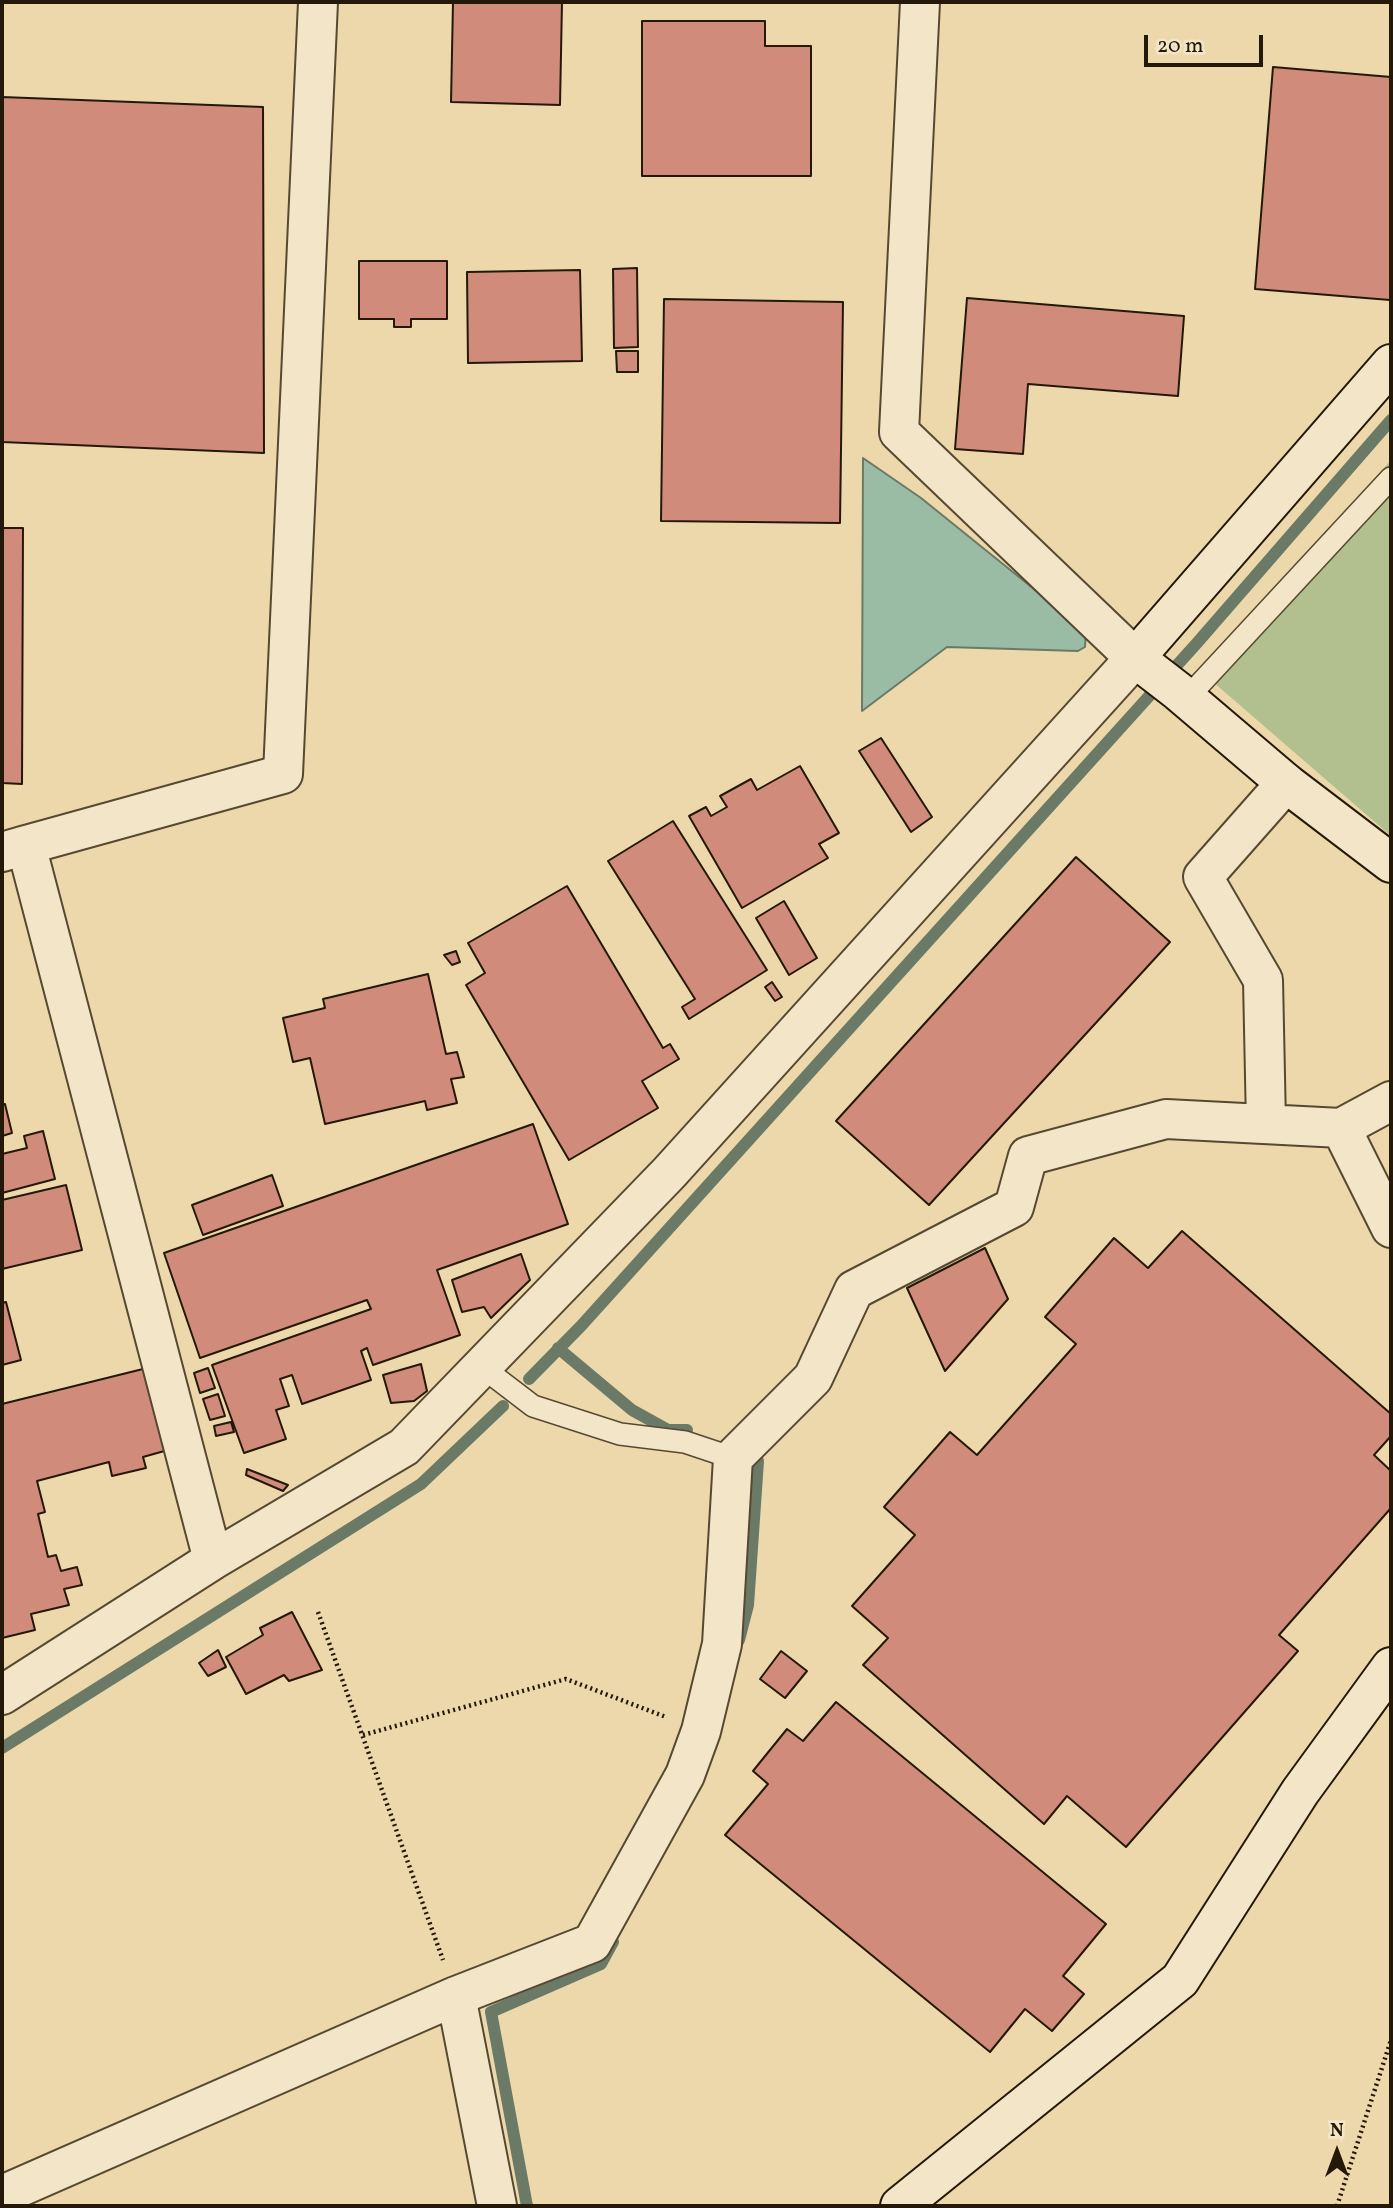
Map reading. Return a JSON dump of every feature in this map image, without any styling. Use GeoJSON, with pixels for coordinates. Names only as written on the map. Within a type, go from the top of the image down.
{"type":"FeatureCollection","features":[{"type":"Feature","properties":{"kind":"street"},"geometry":{"type":"LineString","coordinates":[[213,1560],[14,848],[283,774],[318,2]]}},
{"type":"Feature","properties":{"kind":"street"},"geometry":{"type":"LineString","coordinates":[[920,2],[899,432],[1141,663],[1183,695],[1286,783],[1391,863]]}},
{"type":"Feature","properties":{"kind":"street"},"geometry":{"type":"LineString","coordinates":[[2,1695],[213,1560],[404,1447],[669,1174],[1141,663],[1391,364]]}},
{"type":"Feature","properties":{"kind":"street"},"geometry":{"type":"LineString","coordinates":[[1266,1125],[1263,979],[1203,877],[1286,783]]}},
{"type":"Feature","properties":{"kind":"street"},"geometry":{"type":"LineString","coordinates":[[2,2195],[456,1996],[592,1943],[685,1774],[701,1731],[722,1644],[733,1458],[813,1378],[854,1290],[1014,1207],[1028,1156],[1166,1119],[1340,1128],[1391,1101]]}},
{"type":"Feature","properties":{"kind":"street"},"geometry":{"type":"LineString","coordinates":[[1340,1128],[1391,1228]]}},
{"type":"Feature","properties":{"kind":"street"},"geometry":{"type":"LineString","coordinates":[[900,2206],[1180,1980],[1300,1792],[1391,1667]]}},
{"type":"Feature","properties":{"kind":"street"},"geometry":{"type":"LineString","coordinates":[[456,1996],[497,2206]]}},
{"type":"Feature","properties":{"kind":"lane"},"geometry":{"type":"LineString","coordinates":[[1183,695],[1391,478]]}},
{"type":"Feature","properties":{"kind":"lane"},"geometry":{"type":"LineString","coordinates":[[482,1367],[533,1406],[620,1434],[685,1442],[733,1458]]}},
{"type":"Feature","properties":{"kind":"path"},"geometry":{"type":"LineString","coordinates":[[318,1612],[456,1996]]}},
{"type":"Feature","properties":{"kind":"path"},"geometry":{"type":"LineString","coordinates":[[363,1735],[566,1679],[701,1731]]}},
{"type":"Feature","properties":{"kind":"path"},"geometry":{"type":"LineString","coordinates":[[1337,2206],[1391,2040]]}},
{"type":"Feature","properties":{"kind":"shaded area"},"geometry":{"type":"Polygon","coordinates":[[[863,458],[921,498],[1086,631],[1085,647],[1078,651],[947,647],[862,711],[863,458]]]}},
{"type":"Feature","properties":{"kind":"shaded area"},"geometry":{"type":"Polygon","coordinates":[[[1391,460],[1391,836],[1205,675],[1391,460]]]}},
{"type":"Feature","properties":{"kind":"building"},"geometry":{"type":"Polygon","coordinates":[[[453,2],[562,2],[560,105],[451,102],[453,2]]]}},
{"type":"Feature","properties":{"kind":"building"},"geometry":{"type":"Polygon","coordinates":[[[642,21],[765,21],[765,46],[811,46],[811,176],[642,176],[642,21]]]}},
{"type":"Feature","properties":{"kind":"building"},"geometry":{"type":"Polygon","coordinates":[[[1273,67],[1391,77],[1390,300],[1255,289],[1273,67]]]}},
{"type":"Feature","properties":{"kind":"building"},"geometry":{"type":"Polygon","coordinates":[[[2,97],[263,107],[264,453],[2,442],[2,97]]]}},
{"type":"Feature","properties":{"kind":"building"},"geometry":{"type":"Polygon","coordinates":[[[359,261],[447,261],[447,319],[411,319],[411,327],[394,327],[394,319],[359,319],[359,261]]]}},
{"type":"Feature","properties":{"kind":"building"},"geometry":{"type":"Polygon","coordinates":[[[637,268],[638,347],[614,348],[613,269],[637,268]]]}},
{"type":"Feature","properties":{"kind":"building"},"geometry":{"type":"Polygon","coordinates":[[[580,270],[582,361],[468,363],[467,272],[580,270]]]}},
{"type":"Feature","properties":{"kind":"building"},"geometry":{"type":"Polygon","coordinates":[[[967,298],[1184,316],[1178,396],[1028,384],[1023,454],[955,449],[967,298]]]}},
{"type":"Feature","properties":{"kind":"building"},"geometry":{"type":"Polygon","coordinates":[[[664,299],[843,302],[840,523],[661,521],[664,299]]]}},
{"type":"Feature","properties":{"kind":"building"},"geometry":{"type":"Polygon","coordinates":[[[616,351],[638,351],[638,372],[617,372],[616,351]]]}},
{"type":"Feature","properties":{"kind":"building"},"geometry":{"type":"Polygon","coordinates":[[[2,528],[23,528],[22,784],[2,783],[2,528]]]}},
{"type":"Feature","properties":{"kind":"building"},"geometry":{"type":"Polygon","coordinates":[[[881,738],[932,817],[911,832],[859,751],[881,738]]]}},
{"type":"Feature","properties":{"kind":"building"},"geometry":{"type":"Polygon","coordinates":[[[800,766],[839,833],[819,844],[828,858],[742,908],[689,816],[706,807],[711,816],[727,807],[720,796],[751,779],[757,790],[800,766]]]}},
{"type":"Feature","properties":{"kind":"building"},"geometry":{"type":"Polygon","coordinates":[[[673,821],[767,970],[689,1019],[682,1007],[695,999],[608,861],[673,821]]]}},
{"type":"Feature","properties":{"kind":"building"},"geometry":{"type":"Polygon","coordinates":[[[1076,857],[1170,942],[929,1205],[836,1121],[1076,857]]]}},
{"type":"Feature","properties":{"kind":"building"},"geometry":{"type":"Polygon","coordinates":[[[567,886],[663,1048],[670,1044],[679,1059],[642,1081],[658,1108],[569,1160],[466,985],[485,973],[468,943],[567,886]]]}},
{"type":"Feature","properties":{"kind":"building"},"geometry":{"type":"Polygon","coordinates":[[[784,901],[817,958],[789,975],[756,918],[784,901]]]}},
{"type":"Feature","properties":{"kind":"building"},"geometry":{"type":"Polygon","coordinates":[[[456,951],[460,962],[452,965],[444,955],[456,951]]]}},
{"type":"Feature","properties":{"kind":"building"},"geometry":{"type":"Polygon","coordinates":[[[428,974],[446,1054],[457,1052],[464,1077],[451,1079],[457,1103],[427,1110],[425,1101],[325,1124],[310,1058],[293,1062],[283,1018],[325,1008],[323,999],[428,974]]]}},
{"type":"Feature","properties":{"kind":"building"},"geometry":{"type":"Polygon","coordinates":[[[772,982],[782,997],[775,1001],[765,987],[772,982]]]}},
{"type":"Feature","properties":{"kind":"building"},"geometry":{"type":"Polygon","coordinates":[[[5,1104],[12,1133],[2,1136],[2,1105],[5,1104]]]}},
{"type":"Feature","properties":{"kind":"building"},"geometry":{"type":"Polygon","coordinates":[[[533,1124],[568,1224],[437,1270],[460,1335],[373,1365],[367,1348],[361,1351],[371,1380],[302,1404],[292,1375],[280,1379],[289,1406],[276,1410],[286,1439],[244,1453],[212,1365],[371,1309],[367,1300],[200,1358],[164,1253],[533,1124]]]}},
{"type":"Feature","properties":{"kind":"building"},"geometry":{"type":"Polygon","coordinates":[[[43,1131],[55,1179],[2,1193],[2,1154],[27,1148],[24,1136],[43,1131]]]}},
{"type":"Feature","properties":{"kind":"building"},"geometry":{"type":"Polygon","coordinates":[[[272,1175],[283,1206],[203,1235],[192,1205],[272,1175]]]}},
{"type":"Feature","properties":{"kind":"building"},"geometry":{"type":"Polygon","coordinates":[[[66,1185],[82,1250],[2,1269],[2,1200],[66,1185]]]}},
{"type":"Feature","properties":{"kind":"building"},"geometry":{"type":"Polygon","coordinates":[[[1182,1231],[1391,1414],[1391,1436],[1374,1455],[1391,1471],[1391,1508],[1279,1635],[1298,1651],[1126,1847],[1067,1796],[1044,1824],[863,1665],[888,1638],[852,1606],[915,1535],[884,1507],[950,1432],[977,1455],[1076,1344],[1045,1317],[1114,1238],[1148,1268],[1182,1231]]]}},
{"type":"Feature","properties":{"kind":"building"},"geometry":{"type":"Polygon","coordinates":[[[985,1248],[1008,1299],[945,1371],[907,1288],[985,1248]]]}},
{"type":"Feature","properties":{"kind":"building"},"geometry":{"type":"Polygon","coordinates":[[[521,1254],[530,1280],[491,1318],[484,1307],[462,1312],[452,1280],[521,1254]]]}},
{"type":"Feature","properties":{"kind":"building"},"geometry":{"type":"Polygon","coordinates":[[[6,1302],[21,1360],[2,1365],[2,1303],[6,1302]]]}},
{"type":"Feature","properties":{"kind":"building"},"geometry":{"type":"Polygon","coordinates":[[[421,1364],[427,1391],[414,1401],[391,1403],[383,1375],[421,1364]]]}},
{"type":"Feature","properties":{"kind":"building"},"geometry":{"type":"Polygon","coordinates":[[[155,1366],[175,1448],[143,1457],[146,1468],[112,1476],[109,1462],[37,1481],[45,1512],[38,1514],[48,1557],[56,1555],[61,1571],[77,1567],[82,1585],[64,1589],[69,1605],[31,1614],[35,1630],[2,1638],[2,1404],[155,1366]]]}},
{"type":"Feature","properties":{"kind":"building"},"geometry":{"type":"Polygon","coordinates":[[[208,1368],[215,1388],[200,1393],[194,1373],[208,1368]]]}},
{"type":"Feature","properties":{"kind":"building"},"geometry":{"type":"Polygon","coordinates":[[[218,1394],[225,1416],[210,1420],[203,1399],[218,1394]]]}},
{"type":"Feature","properties":{"kind":"building"},"geometry":{"type":"Polygon","coordinates":[[[231,1422],[234,1432],[216,1436],[214,1426],[231,1422]]]}},
{"type":"Feature","properties":{"kind":"building"},"geometry":{"type":"Polygon","coordinates":[[[247,1469],[288,1485],[283,1491],[246,1475],[247,1469]]]}},
{"type":"Feature","properties":{"kind":"building"},"geometry":{"type":"Polygon","coordinates":[[[292,1612],[322,1670],[289,1681],[284,1675],[246,1694],[226,1657],[263,1635],[260,1628],[292,1612]]]}},
{"type":"Feature","properties":{"kind":"building"},"geometry":{"type":"Polygon","coordinates":[[[218,1650],[226,1667],[208,1676],[199,1663],[218,1650]]]}},
{"type":"Feature","properties":{"kind":"building"},"geometry":{"type":"Polygon","coordinates":[[[781,1651],[807,1671],[785,1698],[760,1679],[781,1651]]]}},
{"type":"Feature","properties":{"kind":"building"},"geometry":{"type":"Polygon","coordinates":[[[836,1702],[1106,1924],[1063,1976],[1084,1994],[1052,2031],[1025,2009],[990,2052],[725,1835],[768,1784],[753,1771],[787,1729],[803,1741],[836,1702]]]}},
{"type":"Feature","properties":{"kind":"waterway"},"geometry":{"type":"LineString","coordinates":[[529,1379],[581,1326],[1197,643],[1391,420]]}},
{"type":"Feature","properties":{"kind":"waterway"},"geometry":{"type":"LineString","coordinates":[[558,1348],[632,1410],[668,1430],[687,1430]]}},
{"type":"Feature","properties":{"kind":"waterway"},"geometry":{"type":"LineString","coordinates":[[2,1748],[421,1484],[503,1406]]}},
{"type":"Feature","properties":{"kind":"waterway"},"geometry":{"type":"LineString","coordinates":[[739,1640],[748,1605],[758,1461]]}},
{"type":"Feature","properties":{"kind":"waterway"},"geometry":{"type":"LineString","coordinates":[[527,2206],[491,2012],[601,1964],[613,1942]]}}]}
